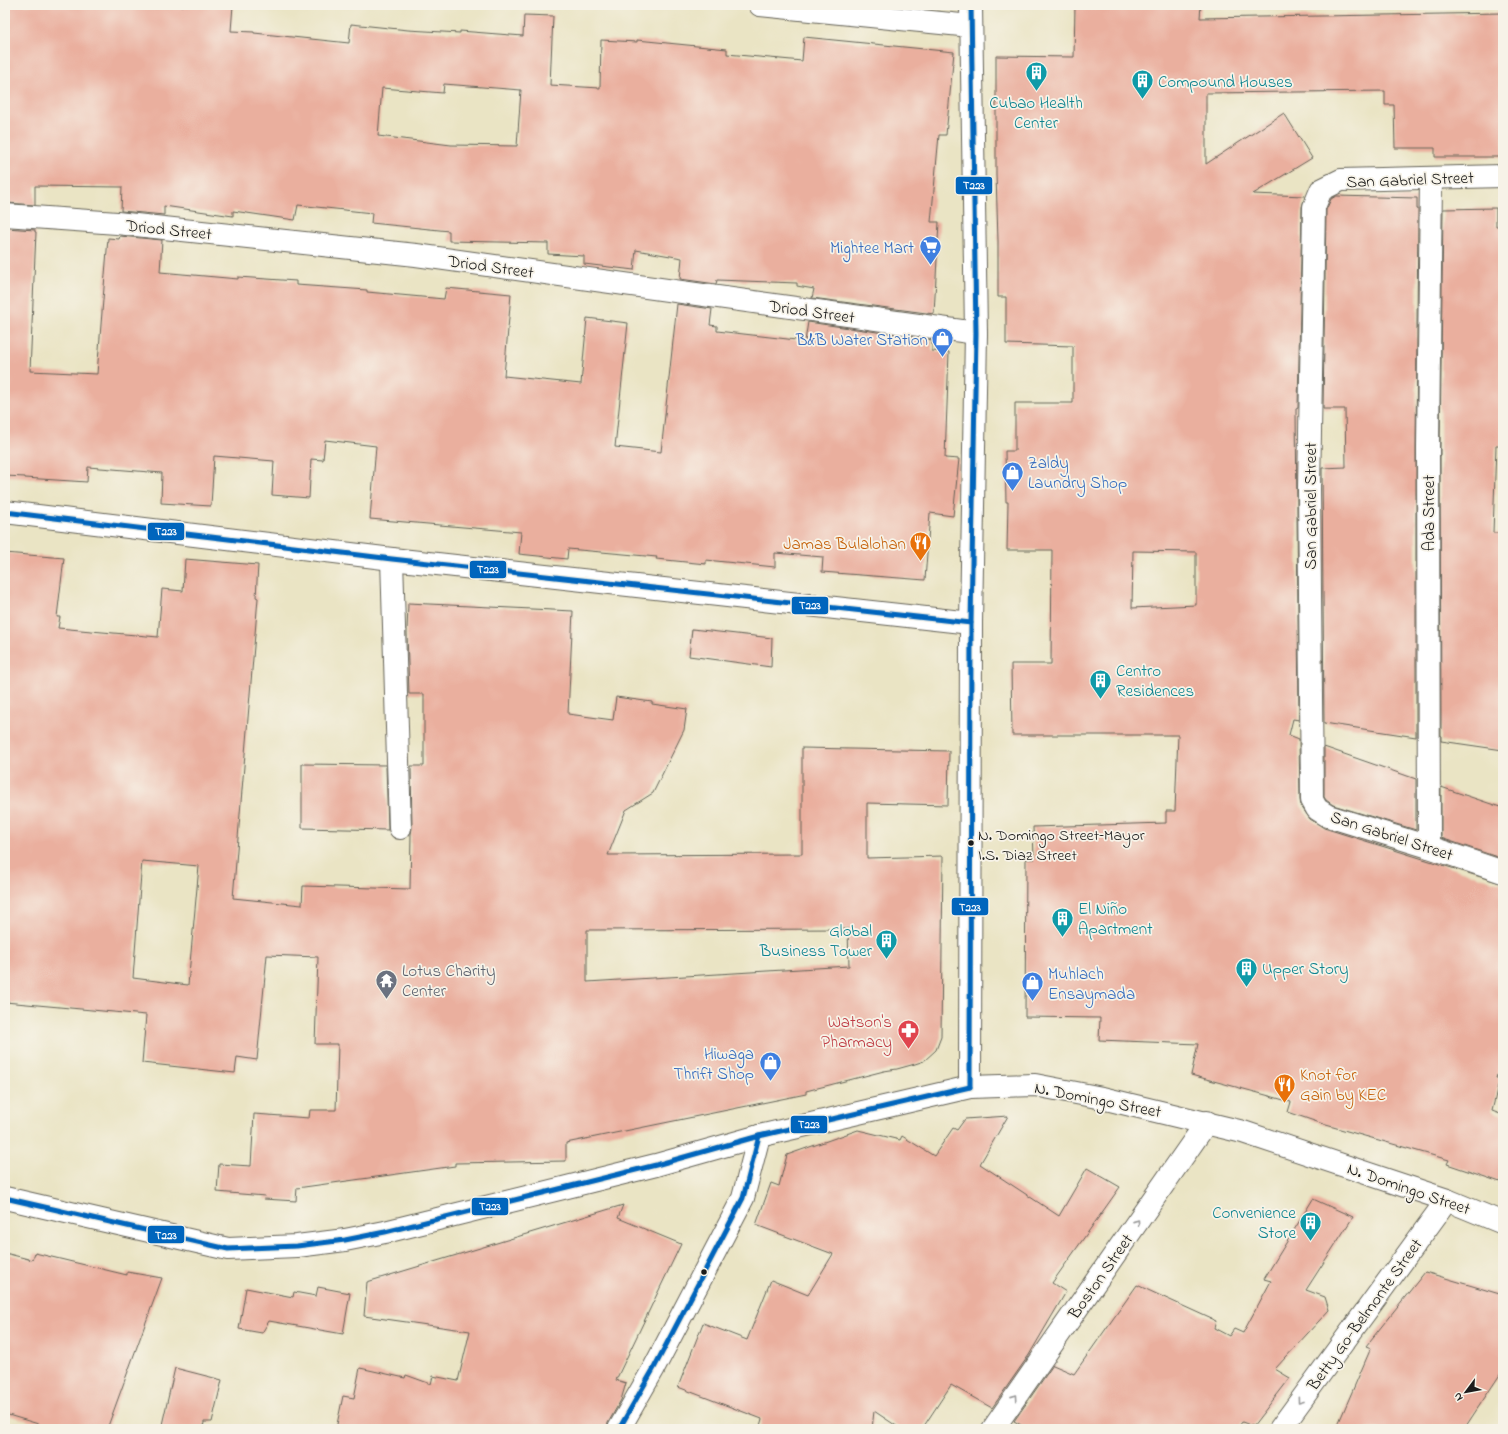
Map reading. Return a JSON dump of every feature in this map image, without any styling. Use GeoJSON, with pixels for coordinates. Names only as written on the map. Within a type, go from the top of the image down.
{"type":"FeatureCollection","features":[{"type":"Feature","properties":{"kind":"street"},"geometry":{"type":"LineString","coordinates":[[760,5],[971,15],[976,334],[971,623],[970,1087]]}},
{"type":"Feature","properties":{"kind":"street","name":"San Gabriel Street"},"geometry":{"type":"LineString","coordinates":[[1503,176],[1341,180],[1321,190],[1314,207],[1309,489],[1312,800],[1317,809],[1328,816],[1429,847],[1503,872]]}},
{"type":"Feature","properties":{"kind":"street","name":"Ada Street"},"geometry":{"type":"LineString","coordinates":[[1429,847],[1428,448],[1430,178]]}},
{"type":"Feature","properties":{"kind":"street","name":"Driod Street"},"geometry":{"type":"LineString","coordinates":[[5,215],[116,224],[416,255],[976,334]]}},
{"type":"Feature","properties":{"kind":"street"},"geometry":{"type":"LineString","coordinates":[[5,512],[392,559],[971,623]]}},
{"type":"Feature","properties":{"kind":"street"},"geometry":{"type":"LineString","coordinates":[[392,559],[400,828]]}},
{"type":"Feature","properties":{"kind":"street","name":"N. Domingo Street"},"geometry":{"type":"LineString","coordinates":[[5,1198],[85,1215],[228,1249],[297,1246],[345,1240],[385,1232],[641,1168],[759,1136],[970,1087],[1035,1085],[1102,1098],[1207,1122],[1243,1132],[1448,1200],[1503,1223]]}},
{"type":"Feature","properties":{"kind":"street","name":"Boston Street"},"geometry":{"type":"LineString","coordinates":[[993,1429],[1207,1122]]}},
{"type":"Feature","properties":{"kind":"street"},"geometry":{"type":"LineString","coordinates":[[619,1429],[654,1368],[743,1198],[759,1136]]}},
{"type":"Feature","properties":{"kind":"street","name":"Betty Go-Belmonte Street"},"geometry":{"type":"LineString","coordinates":[[1280,1429],[1448,1200]]}},
{"type":"Feature","properties":{"kind":"building"},"geometry":{"type":"Polygon","coordinates":[[[5,5],[233,5],[231,31],[254,32],[349,43],[351,24],[408,30],[460,33],[460,31],[523,36],[524,15],[553,16],[550,85],[600,88],[601,40],[637,42],[637,40],[727,49],[727,54],[802,61],[804,37],[954,52],[946,135],[939,135],[931,222],[939,222],[934,314],[812,298],[814,289],[797,286],[797,283],[717,280],[716,284],[680,279],[682,258],[636,250],[634,270],[584,264],[584,256],[548,254],[548,243],[449,241],[449,231],[371,223],[372,213],[298,205],[295,220],[233,211],[233,216],[164,206],[164,215],[121,211],[122,187],[35,186],[35,205],[7,203],[7,187],[5,187],[5,5]],[[444,84],[443,93],[382,88],[378,136],[451,145],[517,146],[521,90],[444,84]]]}},
{"type":"Feature","properties":{"kind":"building"},"geometry":{"type":"Polygon","coordinates":[[[1075,5],[1201,5],[1200,18],[1503,13],[1503,157],[1435,157],[1435,148],[1395,148],[1394,105],[1385,105],[1385,91],[1206,93],[1206,164],[1284,113],[1312,158],[1253,194],[1305,196],[1302,207],[1298,408],[1296,409],[1299,720],[1293,719],[1289,735],[1299,739],[1301,806],[1310,819],[1324,828],[1503,884],[1503,1057],[1496,1078],[1500,1078],[1492,1111],[1503,1115],[1503,1183],[1447,1164],[1449,1160],[1326,1125],[1288,1112],[1291,1102],[1191,1075],[1198,1044],[1099,1040],[1100,1018],[1025,1017],[1026,859],[1034,859],[1033,827],[1166,823],[1166,811],[1175,811],[1178,735],[1012,735],[1011,664],[1051,664],[1052,550],[1007,550],[1008,502],[1006,502],[1005,451],[1015,451],[1015,403],[1073,403],[1073,346],[1006,344],[1006,297],[998,297],[996,56],[1074,57],[1075,5]],[[1133,551],[1132,608],[1196,605],[1196,552],[1133,551]]]}},
{"type":"Feature","properties":{"kind":"building"},"geometry":{"type":"Polygon","coordinates":[[[1336,196],[1417,198],[1416,737],[1324,723],[1322,468],[1346,467],[1345,409],[1323,409],[1326,210],[1331,199],[1336,196]]]}},
{"type":"Feature","properties":{"kind":"building"},"geometry":{"type":"Polygon","coordinates":[[[1496,208],[1496,226],[1503,226],[1503,409],[1501,446],[1496,446],[1493,533],[1503,533],[1503,750],[1441,741],[1440,448],[1443,209],[1496,208]]]}},
{"type":"Feature","properties":{"kind":"building"},"geometry":{"type":"Polygon","coordinates":[[[5,228],[35,230],[36,232],[30,371],[97,374],[108,238],[119,239],[120,236],[162,240],[160,272],[238,279],[238,277],[296,281],[296,285],[367,290],[367,292],[444,299],[446,288],[511,294],[504,376],[581,384],[587,318],[628,323],[615,447],[661,452],[677,304],[712,309],[710,325],[717,326],[717,331],[805,341],[808,322],[932,340],[932,351],[949,352],[945,458],[959,459],[953,516],[930,513],[925,580],[822,572],[823,557],[775,553],[775,567],[706,560],[706,564],[656,559],[657,557],[568,549],[567,559],[519,554],[521,532],[370,519],[376,446],[325,440],[323,460],[311,459],[309,498],[272,495],[274,461],[214,456],[211,506],[161,503],[162,473],[88,467],[87,482],[5,476],[5,228]]]}},
{"type":"Feature","properties":{"kind":"building"},"geometry":{"type":"Polygon","coordinates":[[[5,553],[64,558],[57,617],[60,617],[58,628],[158,637],[162,589],[183,591],[185,559],[258,565],[256,597],[258,598],[233,898],[302,905],[303,886],[410,889],[412,828],[411,766],[424,766],[424,694],[409,694],[407,632],[408,603],[573,611],[568,714],[613,720],[616,697],[687,709],[684,730],[653,793],[626,810],[608,855],[802,854],[802,748],[949,751],[948,805],[867,803],[867,858],[943,856],[941,1037],[936,1050],[924,1061],[915,1064],[806,1091],[806,1094],[566,1143],[566,1161],[455,1163],[455,1166],[297,1188],[296,1201],[264,1199],[265,1196],[217,1192],[219,1164],[251,1166],[254,1114],[309,1118],[310,1110],[336,1110],[338,1044],[315,1044],[318,957],[267,955],[257,1060],[237,1057],[235,1073],[142,1063],[146,1015],[5,1002],[5,878],[7,849],[5,849],[5,553]],[[142,861],[133,978],[188,985],[199,866],[142,861]],[[848,929],[587,930],[587,982],[849,966],[848,929]]]}},
{"type":"Feature","properties":{"kind":"building"},"geometry":{"type":"Polygon","coordinates":[[[692,629],[772,638],[771,667],[689,656],[692,629]]]}},
{"type":"Feature","properties":{"kind":"building"},"geometry":{"type":"Polygon","coordinates":[[[1324,747],[1416,779],[1416,830],[1333,805],[1326,800],[1324,797],[1324,747]]]}},
{"type":"Feature","properties":{"kind":"building"},"geometry":{"type":"Polygon","coordinates":[[[302,764],[386,765],[388,830],[302,828],[302,764]]]}},
{"type":"Feature","properties":{"kind":"building"},"geometry":{"type":"Polygon","coordinates":[[[1441,787],[1503,808],[1503,859],[1441,838],[1441,787]]]}},
{"type":"Feature","properties":{"kind":"building"},"geometry":{"type":"Polygon","coordinates":[[[1008,1116],[980,1164],[1059,1216],[1087,1168],[1120,1187],[1052,1283],[1066,1292],[1029,1355],[992,1408],[951,1385],[922,1429],[901,1429],[874,1411],[872,1429],[759,1429],[762,1419],[678,1387],[703,1323],[747,1340],[771,1280],[808,1295],[833,1254],[756,1225],[771,1183],[779,1186],[787,1155],[858,1130],[900,1140],[902,1136],[934,1156],[953,1128],[957,1130],[965,1119],[1008,1116]]]}},
{"type":"Feature","properties":{"kind":"building"},"geometry":{"type":"Polygon","coordinates":[[[1313,1199],[1353,1217],[1306,1290],[1325,1297],[1329,1310],[1275,1369],[1290,1378],[1253,1426],[1242,1422],[1237,1429],[1028,1429],[1014,1421],[1053,1365],[1074,1374],[1137,1285],[1216,1321],[1214,1328],[1229,1336],[1234,1329],[1243,1333],[1271,1281],[1264,1279],[1313,1199]]]}},
{"type":"Feature","properties":{"kind":"building"},"geometry":{"type":"Polygon","coordinates":[[[623,1205],[618,1218],[681,1244],[616,1380],[626,1383],[621,1400],[608,1423],[607,1429],[336,1429],[343,1396],[354,1398],[360,1368],[405,1378],[406,1375],[431,1384],[433,1376],[458,1381],[470,1331],[364,1316],[367,1282],[623,1205]]]}},
{"type":"Feature","properties":{"kind":"building"},"geometry":{"type":"Polygon","coordinates":[[[5,1253],[32,1260],[35,1253],[127,1275],[127,1272],[162,1278],[107,1429],[55,1429],[5,1414],[5,1253]]]}},
{"type":"Feature","properties":{"kind":"building"},"geometry":{"type":"Polygon","coordinates":[[[1425,1272],[1503,1295],[1503,1370],[1464,1429],[1336,1429],[1371,1348],[1366,1346],[1425,1272]]]}},
{"type":"Feature","properties":{"kind":"building"},"geometry":{"type":"Polygon","coordinates":[[[318,1287],[350,1293],[343,1334],[269,1321],[262,1333],[239,1329],[246,1288],[293,1297],[294,1292],[316,1296],[318,1287]]]}},
{"type":"Feature","properties":{"kind":"building"},"geometry":{"type":"Polygon","coordinates":[[[175,1368],[222,1380],[212,1422],[204,1422],[203,1429],[161,1429],[175,1368]]]}},
{"type":"Feature","properties":{"kind":"transit line","name":"T223"},"geometry":{"type":"LineString","coordinates":[[970,1087],[971,623],[976,333],[971,5]]}},
{"type":"Feature","properties":{"kind":"transit line","name":"T223"},"geometry":{"type":"LineString","coordinates":[[5,512],[392,559],[971,623]]}},
{"type":"Feature","properties":{"kind":"transit line","name":"T223"},"geometry":{"type":"LineString","coordinates":[[5,1198],[228,1249],[297,1246],[345,1240],[385,1232],[656,1165],[759,1136],[970,1087]]}},
{"type":"Feature","properties":{"kind":"transit line","name":"T223"},"geometry":{"type":"LineString","coordinates":[[619,1429],[654,1368],[743,1198],[759,1136]]}},
{"type":"Feature","properties":{"kind":"place","name":"Cubao Health Center"},"geometry":{"type":"Point","coordinates":[1036,92]}},
{"type":"Feature","properties":{"kind":"place","name":"Compound Houses"},"geometry":{"type":"Point","coordinates":[1143,100]}},
{"type":"Feature","properties":{"kind":"place","name":"Mightee Mart"},"geometry":{"type":"Point","coordinates":[930,266]}},
{"type":"Feature","properties":{"kind":"place","name":"B&B Water Station"},"geometry":{"type":"Point","coordinates":[943,358]}},
{"type":"Feature","properties":{"kind":"place","name":"Zaldy Laundry Shop"},"geometry":{"type":"Point","coordinates":[1012,492]}},
{"type":"Feature","properties":{"kind":"place","name":"Jamas Bulalohan"},"geometry":{"type":"Point","coordinates":[921,562]}},
{"type":"Feature","properties":{"kind":"place","name":"Centro Residences"},"geometry":{"type":"Point","coordinates":[1101,700]}},
{"type":"Feature","properties":{"kind":"place","name":"N. Domingo Street–Mayor I.S. Diaz Street"},"geometry":{"type":"Point","coordinates":[971,843]}},
{"type":"Feature","properties":{"kind":"place","name":"El Niño Apartment"},"geometry":{"type":"Point","coordinates":[1062,938]}},
{"type":"Feature","properties":{"kind":"place","name":"Global Business Tower"},"geometry":{"type":"Point","coordinates":[887,960]}},
{"type":"Feature","properties":{"kind":"place","name":"Upper Story"},"geometry":{"type":"Point","coordinates":[1247,988]}},
{"type":"Feature","properties":{"kind":"place","name":"Lotus Charity Center"},"geometry":{"type":"Point","coordinates":[386,1000]}},
{"type":"Feature","properties":{"kind":"place","name":"Muhlach Ensaymada"},"geometry":{"type":"Point","coordinates":[1033,1002]}},
{"type":"Feature","properties":{"kind":"place","name":"Watson's Pharmacy"},"geometry":{"type":"Point","coordinates":[908,1050]}},
{"type":"Feature","properties":{"kind":"place","name":"Hiwaga Thrift Shop"},"geometry":{"type":"Point","coordinates":[770,1082]}},
{"type":"Feature","properties":{"kind":"place","name":"Knot for Gain by KEC"},"geometry":{"type":"Point","coordinates":[1284,1104]}},
{"type":"Feature","properties":{"kind":"place","name":"Convenience Store"},"geometry":{"type":"Point","coordinates":[1311,1242]}}]}
